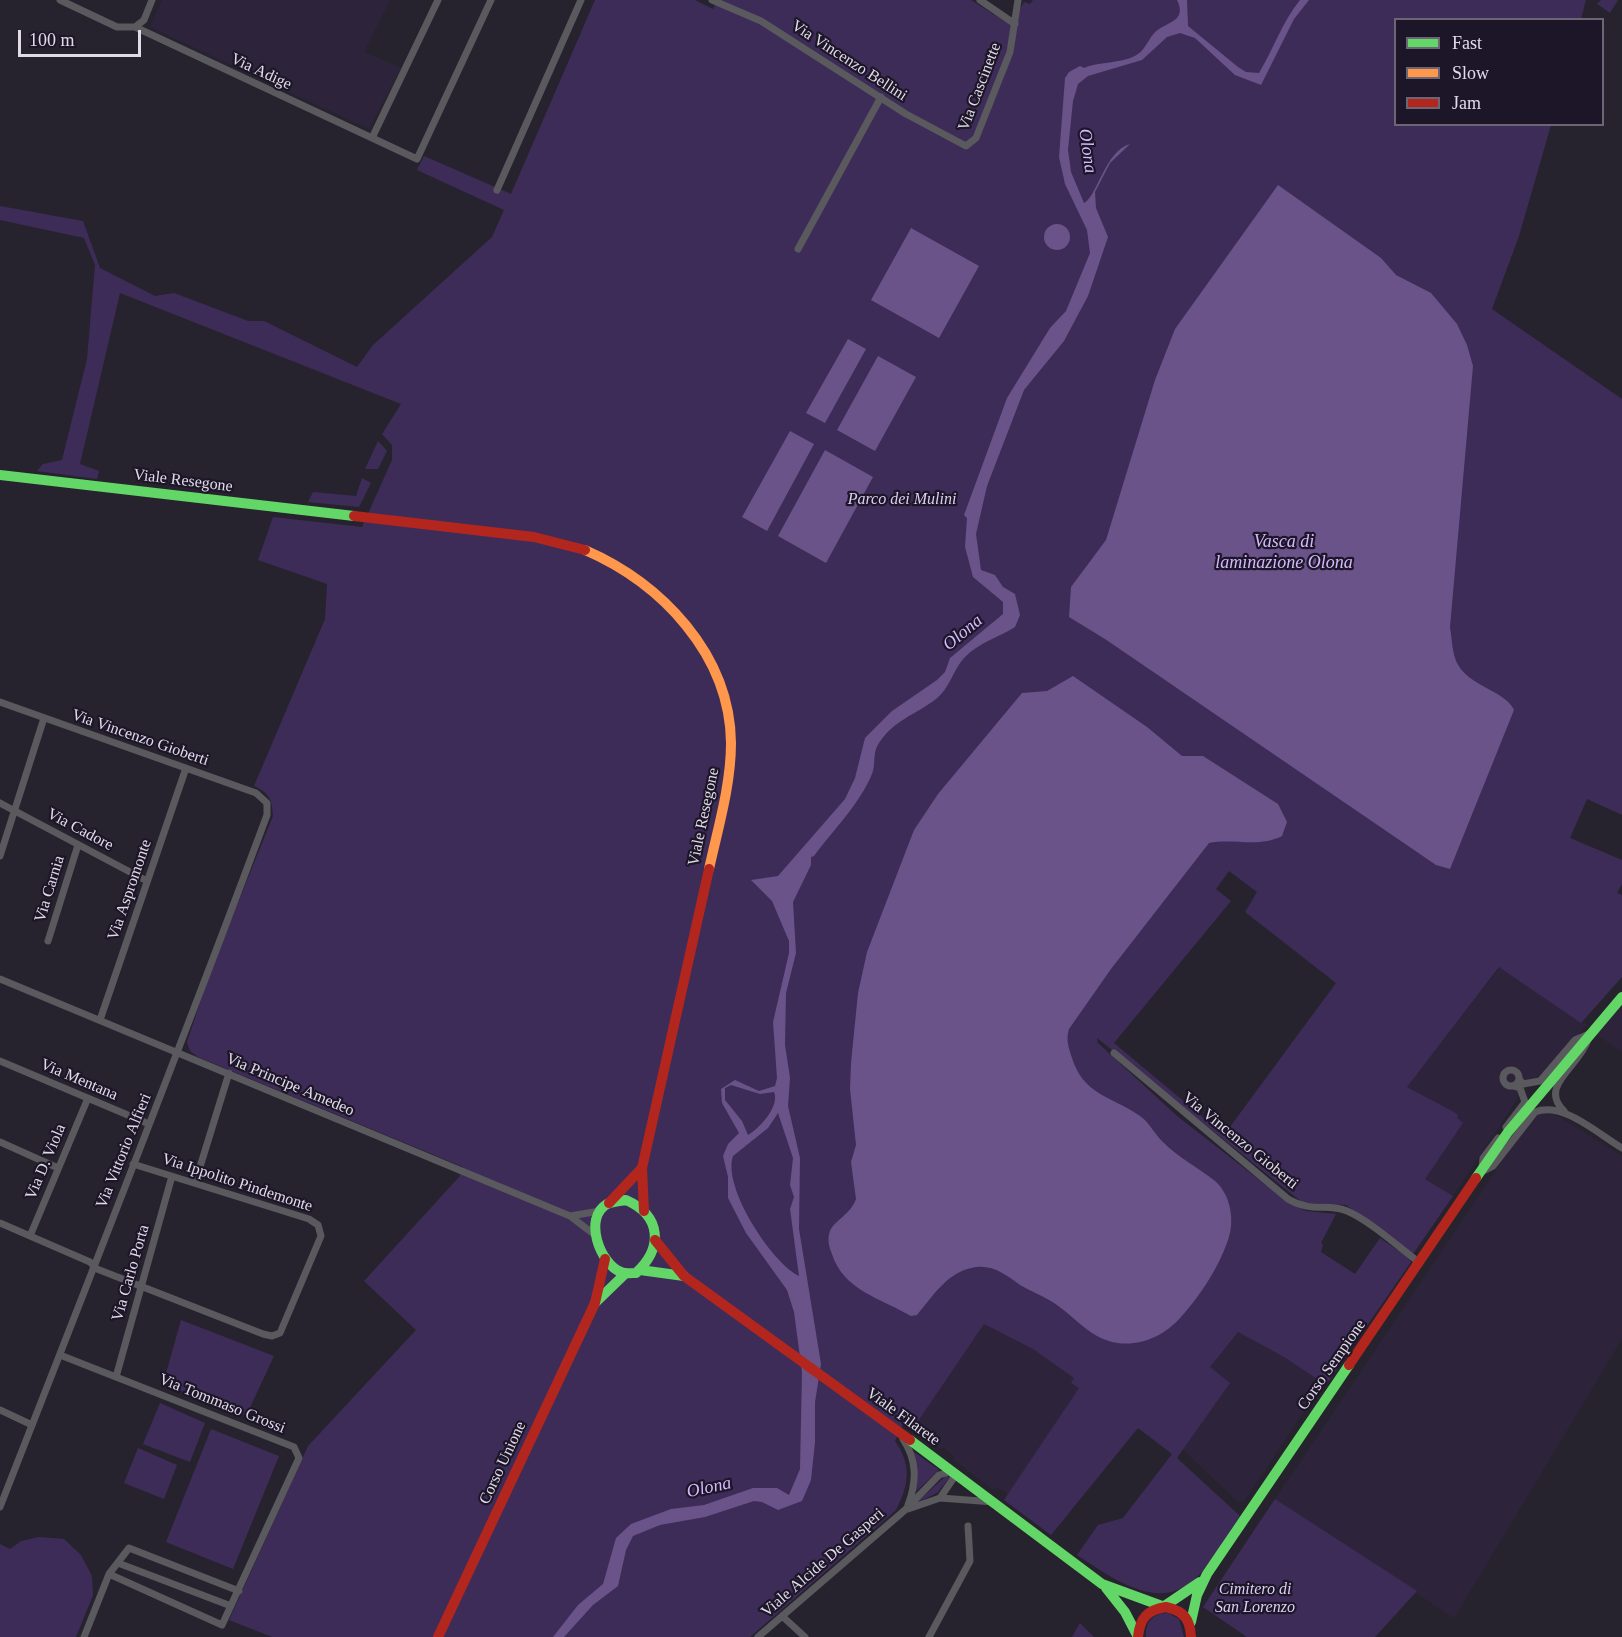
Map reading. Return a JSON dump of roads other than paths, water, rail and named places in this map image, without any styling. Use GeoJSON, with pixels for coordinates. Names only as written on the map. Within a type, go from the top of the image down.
{"type":"FeatureCollection","features":[{"type":"Feature","properties":{"kind":"street","name":"Via Adige"},"geometry":{"type":"LineString","coordinates":[[60,0],[117,27],[135,27],[417,159],[491,0]]}},
{"type":"Feature","properties":{"kind":"street"},"geometry":{"type":"LineString","coordinates":[[135,27],[144,20],[152,0]]}},
{"type":"Feature","properties":{"kind":"street"},"geometry":{"type":"LineString","coordinates":[[372,138],[438,0]]}},
{"type":"Feature","properties":{"kind":"street"},"geometry":{"type":"LineString","coordinates":[[497,190],[581,0]]}},
{"type":"Feature","properties":{"kind":"street","name":"Via Vincenzo Bellini"},"geometry":{"type":"LineString","coordinates":[[712,0],[761,21],[881,97],[960,144],[969,145]]}},
{"type":"Feature","properties":{"kind":"street"},"geometry":{"type":"LineString","coordinates":[[980,0],[1015,24]]}},
{"type":"Feature","properties":{"kind":"street","name":"Via Cascinette"},"geometry":{"type":"LineString","coordinates":[[969,145],[976,138],[1010,52],[1018,0]]}},
{"type":"Feature","properties":{"kind":"street"},"geometry":{"type":"LineString","coordinates":[[798,249],[881,97]]}},
{"type":"Feature","properties":{"kind":"street","name":"Viale Resegone"},"geometry":{"type":"LineString","coordinates":[[0,475],[534,537],[583,549],[607,560],[629,572],[667,603],[697,639],[718,678],[729,721],[730,764],[728,785],[642,1168],[645,1211]]}},
{"type":"Feature","properties":{"kind":"street","name":"Via Vincenzo Gioberti"},"geometry":{"type":"LineString","coordinates":[[0,702],[255,793],[267,803]]}},
{"type":"Feature","properties":{"kind":"street"},"geometry":{"type":"LineString","coordinates":[[0,856],[44,718]]}},
{"type":"Feature","properties":{"kind":"street","name":"Via Aspromonte"},"geometry":{"type":"LineString","coordinates":[[100,1020],[186,768]]}},
{"type":"Feature","properties":{"kind":"street","name":"Via Cadore"},"geometry":{"type":"LineString","coordinates":[[0,802],[147,881]]}},
{"type":"Feature","properties":{"kind":"street","name":"Via Vittorio Alfieri"},"geometry":{"type":"LineString","coordinates":[[0,1507],[178,1054],[267,814],[267,803]]}},
{"type":"Feature","properties":{"kind":"street","name":"Via Carnia"},"geometry":{"type":"LineString","coordinates":[[48,941],[78,845]]}},
{"type":"Feature","properties":{"kind":"street","name":"Via Principe Amedeo"},"geometry":{"type":"LineString","coordinates":[[0,980],[570,1216],[595,1235]]}},
{"type":"Feature","properties":{"kind":"street","name":"Corso Sempione"},"geometry":{"type":"LineString","coordinates":[[1193,1632],[1197,1595],[1208,1574],[1508,1132],[1622,997]]}},
{"type":"Feature","properties":{"kind":"street"},"geometry":{"type":"LineString","coordinates":[[1591,1033],[1585,1050],[1553,1094],[1560,1107],[1570,1116],[1622,1148]]}},
{"type":"Feature","properties":{"kind":"street","name":"Corso Sempione"},"geometry":{"type":"LineString","coordinates":[[1481,1172],[1484,1158],[1525,1102],[1520,1088],[1504,1082],[1505,1072],[1515,1071],[1523,1084],[1540,1081],[1575,1040],[1591,1033]]}},
{"type":"Feature","properties":{"kind":"street","name":"Via Vincenzo Gioberti"},"geometry":{"type":"LineString","coordinates":[[1114,1053],[1288,1199],[1312,1208],[1337,1209],[1351,1213],[1420,1263]]}},
{"type":"Feature","properties":{"kind":"street","name":"Via Mentana"},"geometry":{"type":"LineString","coordinates":[[0,1061],[149,1124]]}},
{"type":"Feature","properties":{"kind":"street"},"geometry":{"type":"LineString","coordinates":[[195,1183],[229,1073]]}},
{"type":"Feature","properties":{"kind":"street"},"geometry":{"type":"LineString","coordinates":[[1513,1086],[1518,1079]]}},
{"type":"Feature","properties":{"kind":"street","name":"Via D. Viola"},"geometry":{"type":"LineString","coordinates":[[30,1236],[88,1098]]}},
{"type":"Feature","properties":{"kind":"street"},"geometry":{"type":"LineString","coordinates":[[1481,1172],[1493,1166],[1535,1112],[1549,1109],[1570,1116]]}},
{"type":"Feature","properties":{"kind":"street"},"geometry":{"type":"LineString","coordinates":[[0,1142],[58,1168]]}},
{"type":"Feature","properties":{"kind":"street","name":"Via Ippolito Pindemonte"},"geometry":{"type":"LineString","coordinates":[[133,1164],[309,1219],[318,1225],[321,1236],[282,1329],[276,1335],[269,1336],[141,1287]]}},
{"type":"Feature","properties":{"kind":"street"},"geometry":{"type":"LineString","coordinates":[[570,1216],[600,1211],[642,1168]]}},
{"type":"Feature","properties":{"kind":"street","name":"Via Carlo Porta"},"geometry":{"type":"LineString","coordinates":[[116,1377],[172,1176]]}},
{"type":"Feature","properties":{"kind":"street"},"geometry":{"type":"LineString","coordinates":[[600,1211],[595,1235],[605,1259],[615,1270],[625,1274],[640,1270],[652,1256],[655,1240],[645,1211],[626,1200],[609,1203]]}},
{"type":"Feature","properties":{"kind":"street"},"geometry":{"type":"LineString","coordinates":[[0,1223],[141,1287]]}},
{"type":"Feature","properties":{"kind":"street","name":"Viale Filarete"},"geometry":{"type":"LineString","coordinates":[[655,1240],[684,1276],[996,1503],[1102,1584],[1122,1593],[1177,1608],[1193,1632]]}},
{"type":"Feature","properties":{"kind":"street","name":"Corso Unione"},"geometry":{"type":"LineString","coordinates":[[438,1637],[595,1303],[605,1259]]}},
{"type":"Feature","properties":{"kind":"street","name":"Viale Filarete"},"geometry":{"type":"LineString","coordinates":[[640,1270],[684,1276]]}},
{"type":"Feature","properties":{"kind":"street","name":"Corso Unione"},"geometry":{"type":"LineString","coordinates":[[595,1303],[625,1274]]}},
{"type":"Feature","properties":{"kind":"street","name":"Via Tommaso Grossi"},"geometry":{"type":"LineString","coordinates":[[60,1355],[294,1447],[298,1452],[300,1458],[239,1591]]}},
{"type":"Feature","properties":{"kind":"street"},"geometry":{"type":"LineString","coordinates":[[0,1410],[32,1425]]}},
{"type":"Feature","properties":{"kind":"street","name":"Viale Alcide De Gasperi"},"geometry":{"type":"LineString","coordinates":[[900,1434],[911,1451],[915,1471],[912,1492],[905,1510]]}},
{"type":"Feature","properties":{"kind":"street"},"geometry":{"type":"LineString","coordinates":[[940,1498],[953,1479],[952,1471]]}},
{"type":"Feature","properties":{"kind":"street","name":"Viale Alcide De Gasperi"},"geometry":{"type":"LineString","coordinates":[[758,1637],[905,1510],[939,1475],[952,1471]]}},
{"type":"Feature","properties":{"kind":"street","name":"Viale Alcide De Gasperi"},"geometry":{"type":"LineString","coordinates":[[905,1510],[940,1498],[996,1503]]}},
{"type":"Feature","properties":{"kind":"street"},"geometry":{"type":"LineString","coordinates":[[929,1637],[970,1561],[968,1526]]}},
{"type":"Feature","properties":{"kind":"street"},"geometry":{"type":"LineString","coordinates":[[84,1637],[109,1574],[129,1548],[239,1591],[222,1625],[109,1574]]}},
{"type":"Feature","properties":{"kind":"street"},"geometry":{"type":"LineString","coordinates":[[118,1563],[231,1606]]}},
{"type":"Feature","properties":{"kind":"street","name":"Corso Sempione"},"geometry":{"type":"LineString","coordinates":[[1138,1637],[1142,1618],[1154,1608],[1164,1605],[1197,1586],[1208,1574]]}},
{"type":"Feature","properties":{"kind":"street","name":"Viale Filarete"},"geometry":{"type":"LineString","coordinates":[[1102,1584],[1125,1612],[1138,1637]]}},
{"type":"Feature","properties":{"kind":"street"},"geometry":{"type":"LineString","coordinates":[[783,1616],[805,1637]]}},
{"type":"Feature","properties":{"kind":"water"},"geometry":{"type":"Polygon","coordinates":[[[1177,0],[1187,0],[1188,26],[1238,67],[1246,72],[1259,73],[1294,8],[1300,0],[1309,0],[1294,19],[1261,85],[1235,75],[1195,38],[1180,33],[1167,37],[1142,60],[1088,76],[1078,84],[1073,101],[1068,150],[1071,172],[1084,203],[1089,199],[1114,155],[1121,148],[1130,144],[1110,163],[1095,192],[1096,208],[1108,237],[1088,296],[1064,341],[1024,390],[987,486],[976,534],[981,570],[995,575],[1003,587],[1015,594],[1020,615],[1015,627],[982,644],[964,658],[941,695],[898,723],[885,735],[877,747],[873,770],[867,785],[846,816],[811,857],[811,865],[793,902],[796,953],[786,993],[785,1045],[790,1078],[788,1106],[800,1158],[799,1229],[821,1364],[815,1402],[815,1442],[811,1480],[802,1501],[778,1510],[762,1502],[754,1501],[705,1517],[660,1525],[633,1536],[626,1550],[618,1586],[593,1605],[564,1637],[553,1637],[578,1605],[603,1584],[616,1538],[631,1524],[671,1509],[704,1505],[753,1488],[777,1488],[789,1495],[800,1469],[802,1372],[794,1312],[787,1290],[746,1233],[728,1198],[728,1177],[723,1156],[728,1144],[739,1133],[722,1103],[721,1089],[735,1080],[759,1091],[775,1086],[777,1078],[773,1022],[789,953],[789,941],[772,901],[751,880],[778,876],[845,799],[855,778],[865,738],[892,711],[937,680],[945,672],[950,658],[1003,614],[1003,602],[973,577],[965,547],[967,518],[964,515],[1007,398],[1050,328],[1066,311],[1090,253],[1087,230],[1065,184],[1059,157],[1065,78],[1069,72],[1080,66],[1084,68],[1119,61],[1138,54],[1156,31],[1176,19],[1180,11],[1177,0]],[[731,1085],[725,1088],[725,1100],[742,1121],[748,1135],[763,1122],[772,1110],[774,1092],[760,1094],[731,1085]],[[778,1113],[768,1128],[733,1156],[732,1170],[735,1186],[752,1223],[776,1256],[799,1276],[790,1209],[794,1197],[790,1185],[793,1158],[778,1113]]]}},
{"type":"Feature","properties":{"kind":"water","name":"Vasca di laminazione Olona"},"geometry":{"type":"Polygon","coordinates":[[[1278,185],[1381,258],[1396,275],[1431,293],[1457,324],[1467,345],[1473,366],[1450,627],[1454,655],[1462,671],[1510,703],[1514,710],[1450,869],[1436,865],[1105,639],[1069,617],[1071,587],[1106,540],[1155,380],[1175,329],[1278,185]]]}},
{"type":"Feature","properties":{"kind":"water"},"geometry":{"type":"Polygon","coordinates":[[[1057,224],[1066,228],[1070,237],[1066,246],[1057,250],[1048,246],[1044,237],[1048,228],[1057,224]]]}},
{"type":"Feature","properties":{"kind":"water"},"geometry":{"type":"Polygon","coordinates":[[[911,228],[979,266],[939,338],[871,300],[911,228]]]}},
{"type":"Feature","properties":{"kind":"water"},"geometry":{"type":"Polygon","coordinates":[[[848,339],[866,349],[825,423],[806,413],[848,339]]]}},
{"type":"Feature","properties":{"kind":"water"},"geometry":{"type":"Polygon","coordinates":[[[878,356],[916,377],[875,451],[837,430],[878,356]]]}},
{"type":"Feature","properties":{"kind":"water"},"geometry":{"type":"Polygon","coordinates":[[[790,431],[814,444],[767,531],[742,517],[790,431]]]}},
{"type":"Feature","properties":{"kind":"water"},"geometry":{"type":"Polygon","coordinates":[[[825,450],[873,477],[826,563],[778,536],[825,450]]]}},
{"type":"Feature","properties":{"kind":"water"},"geometry":{"type":"Polygon","coordinates":[[[1073,676],[1147,727],[1182,756],[1203,756],[1278,804],[1287,822],[1282,836],[1273,840],[1209,843],[1111,969],[1069,1029],[1069,1048],[1076,1069],[1090,1087],[1140,1116],[1170,1148],[1215,1181],[1225,1193],[1230,1209],[1230,1233],[1224,1250],[1214,1271],[1195,1300],[1172,1326],[1162,1333],[1151,1339],[1127,1344],[1103,1339],[1055,1303],[1020,1285],[1003,1273],[985,1267],[962,1271],[947,1280],[917,1315],[911,1316],[854,1285],[837,1266],[829,1243],[832,1227],[850,1209],[856,1199],[851,1162],[856,1145],[850,1089],[858,993],[867,952],[914,830],[938,794],[1022,693],[1047,691],[1073,676]]]}},
{"type":"Feature","properties":{"kind":"water label","name":"Olona"},"geometry":{"type":"Point","coordinates":[1087,151]}},
{"type":"Feature","properties":{"kind":"water label","name":"Olona"},"geometry":{"type":"Point","coordinates":[963,633]}},
{"type":"Feature","properties":{"kind":"water label","name":"Olona"},"geometry":{"type":"Point","coordinates":[709,1488]}},
{"type":"Feature","properties":{"kind":"park label","name":"Parco dei Mulini"},"geometry":{"type":"Point","coordinates":[902,500]}},
{"type":"Feature","properties":{"kind":"park label","name":"Cimitero di San Lorenzo"},"geometry":{"type":"Point","coordinates":[1255,1599]}}]}
